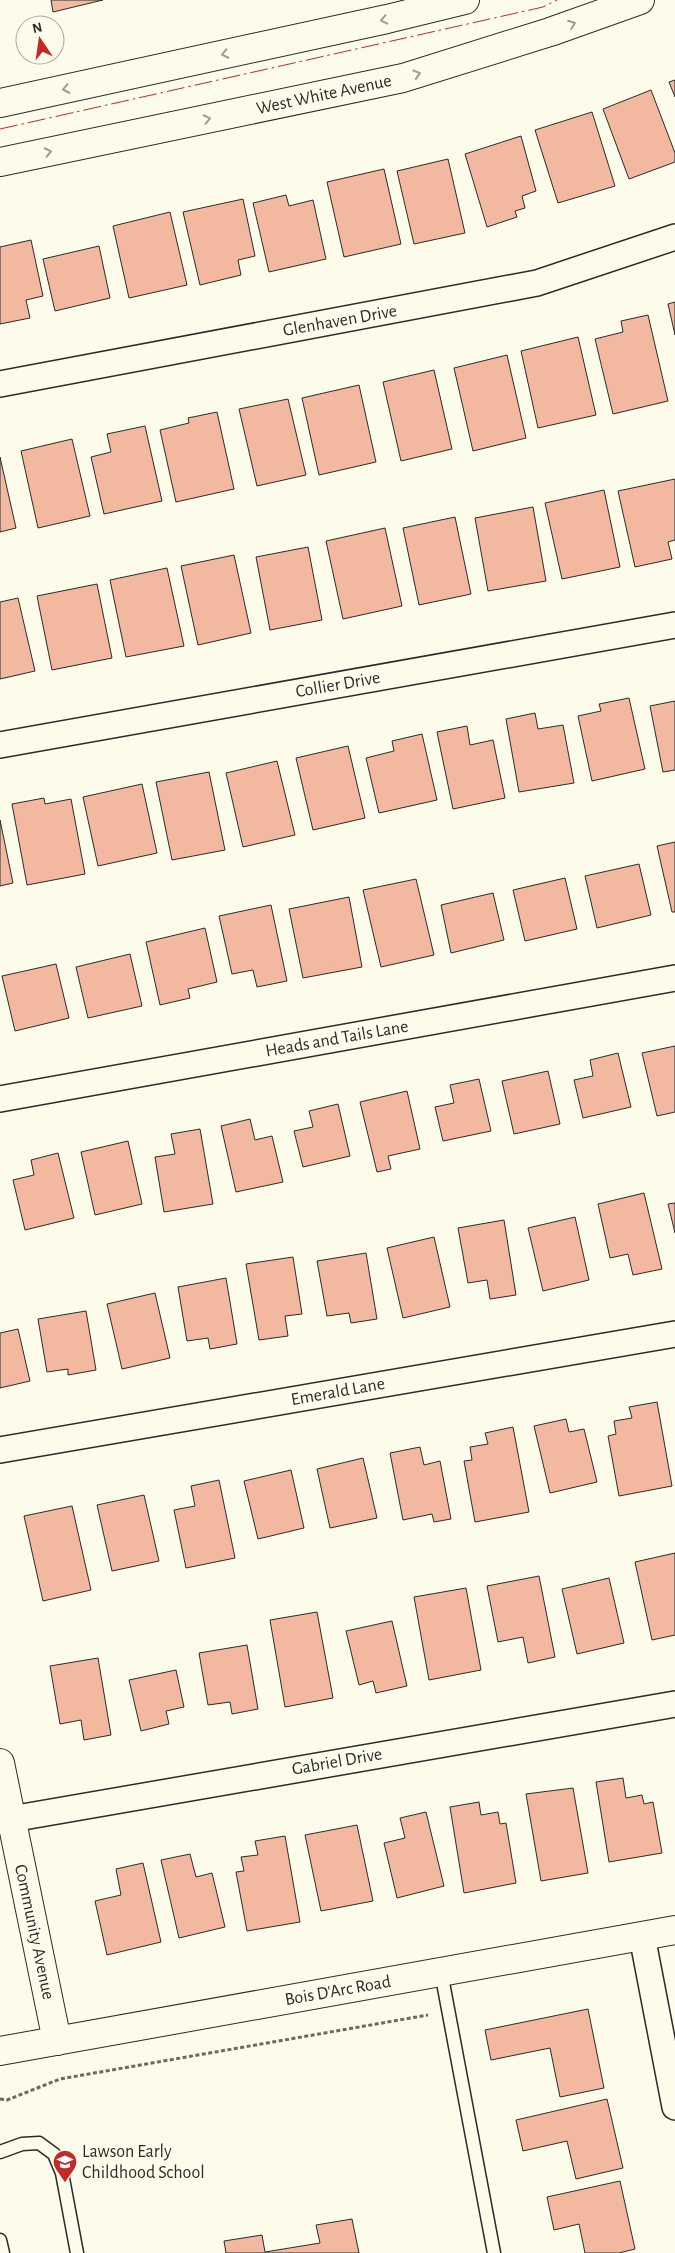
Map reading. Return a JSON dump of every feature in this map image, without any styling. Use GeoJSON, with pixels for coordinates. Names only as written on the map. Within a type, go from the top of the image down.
{"type":"FeatureCollection","features":[{"type":"Feature","properties":{"kind":"main road"},"geometry":{"type":"LineString","coordinates":[[0,103],[409,7],[465,0]]}},
{"type":"Feature","properties":{"kind":"main road","name":"West White Avenue"},"geometry":{"type":"LineString","coordinates":[[0,162],[403,78],[550,32],[640,0]]}},
{"type":"Feature","properties":{"kind":"main road","name":"Community Avenue"},"geometry":{"type":"LineString","coordinates":[[0,1763],[5,1820],[56,2041]]}},
{"type":"Feature","properties":{"kind":"main road","name":"Bois D'Arc Road"},"geometry":{"type":"LineString","coordinates":[[0,2051],[675,1930]]}},
{"type":"Feature","properties":{"kind":"street","name":"Glenhaven Drive"},"geometry":{"type":"LineString","coordinates":[[0,384],[537,283],[675,237]]}},
{"type":"Feature","properties":{"kind":"street","name":"Collier Drive"},"geometry":{"type":"LineString","coordinates":[[0,745],[675,625]]}},
{"type":"Feature","properties":{"kind":"street","name":"Heads and Tails Lane"},"geometry":{"type":"LineString","coordinates":[[0,1099],[675,978]]}},
{"type":"Feature","properties":{"kind":"street","name":"Emerald Lane"},"geometry":{"type":"LineString","coordinates":[[0,1450],[675,1334]]}},
{"type":"Feature","properties":{"kind":"street","name":"Gabriel Drive"},"geometry":{"type":"LineString","coordinates":[[5,1820],[675,1704]]}},
{"type":"Feature","properties":{"kind":"street"},"geometry":{"type":"LineString","coordinates":[[642,1936],[675,2107]]}},
{"type":"Feature","properties":{"kind":"lane"},"geometry":{"type":"LineString","coordinates":[[441,1972],[494,2253]]}},
{"type":"Feature","properties":{"kind":"lane"},"geometry":{"type":"LineString","coordinates":[[0,2152],[22,2144],[40,2143],[54,2154],[62,2173],[77,2253]]}},
{"type":"Feature","properties":{"kind":"lane"},"geometry":{"type":"LineString","coordinates":[[0,2240],[3,2253]]}},
{"type":"Feature","properties":{"kind":"path"},"geometry":{"type":"LineString","coordinates":[[0,2099],[8,2100],[60,2079],[449,2011]]}},
{"type":"Feature","properties":{"kind":"building"},"geometry":{"type":"Polygon","coordinates":[[[51,0],[103,0],[53,12],[51,0]]]}},
{"type":"Feature","properties":{"kind":"building"},"geometry":{"type":"Polygon","coordinates":[[[675,80],[675,97],[669,82],[675,80]]]}},
{"type":"Feature","properties":{"kind":"building"},"geometry":{"type":"Polygon","coordinates":[[[651,90],[675,153],[675,162],[629,179],[603,109],[651,90]]]}},
{"type":"Feature","properties":{"kind":"building"},"geometry":{"type":"Polygon","coordinates":[[[592,112],[615,186],[558,203],[535,130],[592,112]]]}},
{"type":"Feature","properties":{"kind":"building"},"geometry":{"type":"Polygon","coordinates":[[[521,136],[536,191],[522,196],[525,208],[515,211],[517,217],[487,227],[465,154],[521,136]]]}},
{"type":"Feature","properties":{"kind":"building"},"geometry":{"type":"Polygon","coordinates":[[[448,159],[465,233],[414,244],[397,171],[448,159]]]}},
{"type":"Feature","properties":{"kind":"building"},"geometry":{"type":"Polygon","coordinates":[[[384,169],[401,244],[344,257],[327,182],[384,169]]]}},
{"type":"Feature","properties":{"kind":"building"},"geometry":{"type":"Polygon","coordinates":[[[286,195],[289,206],[313,200],[326,259],[269,272],[253,203],[286,195]]]}},
{"type":"Feature","properties":{"kind":"building"},"geometry":{"type":"Polygon","coordinates":[[[243,199],[255,256],[238,260],[241,275],[200,285],[183,212],[243,199]]]}},
{"type":"Feature","properties":{"kind":"building"},"geometry":{"type":"Polygon","coordinates":[[[170,212],[187,285],[129,298],[113,226],[170,212]]]}},
{"type":"Feature","properties":{"kind":"building"},"geometry":{"type":"Polygon","coordinates":[[[31,240],[43,296],[26,300],[30,318],[0,324],[0,247],[31,240]]]}},
{"type":"Feature","properties":{"kind":"building"},"geometry":{"type":"Polygon","coordinates":[[[99,246],[110,298],[55,311],[43,259],[99,246]]]}},
{"type":"Feature","properties":{"kind":"building"},"geometry":{"type":"Polygon","coordinates":[[[675,302],[675,335],[668,304],[675,302]]]}},
{"type":"Feature","properties":{"kind":"building"},"geometry":{"type":"Polygon","coordinates":[[[648,315],[668,401],[613,414],[595,339],[623,332],[621,321],[648,315]]]}},
{"type":"Feature","properties":{"kind":"building"},"geometry":{"type":"Polygon","coordinates":[[[578,337],[596,415],[538,428],[521,351],[578,337]]]}},
{"type":"Feature","properties":{"kind":"building"},"geometry":{"type":"Polygon","coordinates":[[[507,355],[526,438],[473,451],[454,368],[507,355]]]}},
{"type":"Feature","properties":{"kind":"building"},"geometry":{"type":"Polygon","coordinates":[[[434,370],[452,449],[401,461],[383,382],[434,370]]]}},
{"type":"Feature","properties":{"kind":"building"},"geometry":{"type":"Polygon","coordinates":[[[359,385],[376,462],[319,475],[302,398],[359,385]]]}},
{"type":"Feature","properties":{"kind":"building"},"geometry":{"type":"Polygon","coordinates":[[[288,399],[306,475],[257,486],[239,409],[288,399]]]}},
{"type":"Feature","properties":{"kind":"building"},"geometry":{"type":"Polygon","coordinates":[[[217,412],[234,489],[176,502],[160,430],[189,423],[188,418],[217,412]]]}},
{"type":"Feature","properties":{"kind":"building"},"geometry":{"type":"Polygon","coordinates":[[[145,426],[162,501],[104,514],[91,457],[111,452],[107,434],[145,426]]]}},
{"type":"Feature","properties":{"kind":"building"},"geometry":{"type":"Polygon","coordinates":[[[72,439],[90,516],[38,528],[21,451],[72,439]]]}},
{"type":"Feature","properties":{"kind":"building"},"geometry":{"type":"Polygon","coordinates":[[[0,457],[16,528],[0,532],[0,457]]]}},
{"type":"Feature","properties":{"kind":"building"},"geometry":{"type":"Polygon","coordinates":[[[675,479],[675,540],[668,542],[672,559],[635,567],[618,491],[675,479]]]}},
{"type":"Feature","properties":{"kind":"building"},"geometry":{"type":"Polygon","coordinates":[[[604,490],[620,567],[562,579],[545,503],[604,490]]]}},
{"type":"Feature","properties":{"kind":"building"},"geometry":{"type":"Polygon","coordinates":[[[533,507],[546,581],[488,591],[475,518],[533,507]]]}},
{"type":"Feature","properties":{"kind":"building"},"geometry":{"type":"Polygon","coordinates":[[[455,517],[471,594],[419,605],[403,528],[455,517]]]}},
{"type":"Feature","properties":{"kind":"building"},"geometry":{"type":"Polygon","coordinates":[[[385,528],[402,606],[343,619],[326,541],[385,528]]]}},
{"type":"Feature","properties":{"kind":"building"},"geometry":{"type":"Polygon","coordinates":[[[308,547],[322,620],[270,630],[256,557],[308,547]]]}},
{"type":"Feature","properties":{"kind":"building"},"geometry":{"type":"Polygon","coordinates":[[[234,555],[251,633],[198,645],[181,566],[234,555]]]}},
{"type":"Feature","properties":{"kind":"building"},"geometry":{"type":"Polygon","coordinates":[[[167,568],[184,646],[126,657],[110,580],[167,568]]]}},
{"type":"Feature","properties":{"kind":"building"},"geometry":{"type":"Polygon","coordinates":[[[97,584],[112,658],[52,670],[37,596],[97,584]]]}},
{"type":"Feature","properties":{"kind":"building"},"geometry":{"type":"Polygon","coordinates":[[[18,598],[35,671],[0,679],[0,602],[18,598]]]}},
{"type":"Feature","properties":{"kind":"building"},"geometry":{"type":"Polygon","coordinates":[[[629,698],[645,769],[592,781],[578,716],[601,711],[599,704],[629,698]]]}},
{"type":"Feature","properties":{"kind":"building"},"geometry":{"type":"Polygon","coordinates":[[[675,701],[675,770],[663,772],[650,706],[675,701]]]}},
{"type":"Feature","properties":{"kind":"building"},"geometry":{"type":"Polygon","coordinates":[[[535,713],[538,729],[563,725],[574,783],[519,792],[506,719],[535,713]]]}},
{"type":"Feature","properties":{"kind":"building"},"geometry":{"type":"Polygon","coordinates":[[[467,726],[470,745],[493,740],[505,798],[453,809],[437,732],[467,726]]]}},
{"type":"Feature","properties":{"kind":"building"},"geometry":{"type":"Polygon","coordinates":[[[422,734],[437,800],[379,813],[366,758],[394,751],[392,741],[422,734]]]}},
{"type":"Feature","properties":{"kind":"building"},"geometry":{"type":"Polygon","coordinates":[[[348,746],[365,818],[313,830],[296,758],[348,746]]]}},
{"type":"Feature","properties":{"kind":"building"},"geometry":{"type":"Polygon","coordinates":[[[277,761],[295,835],[243,847],[226,773],[277,761]]]}},
{"type":"Feature","properties":{"kind":"building"},"geometry":{"type":"Polygon","coordinates":[[[209,772],[225,850],[172,860],[156,782],[209,772]]]}},
{"type":"Feature","properties":{"kind":"building"},"geometry":{"type":"Polygon","coordinates":[[[142,784],[157,853],[98,866],[83,797],[142,784]]]}},
{"type":"Feature","properties":{"kind":"building"},"geometry":{"type":"Polygon","coordinates":[[[44,798],[45,804],[71,799],[85,874],[27,885],[12,804],[44,798]]]}},
{"type":"Feature","properties":{"kind":"building"},"geometry":{"type":"Polygon","coordinates":[[[0,820],[13,883],[0,886],[0,820]]]}},
{"type":"Feature","properties":{"kind":"building"},"geometry":{"type":"Polygon","coordinates":[[[675,842],[675,912],[672,912],[657,846],[675,842]]]}},
{"type":"Feature","properties":{"kind":"building"},"geometry":{"type":"Polygon","coordinates":[[[639,864],[651,915],[597,928],[585,876],[639,864]]]}},
{"type":"Feature","properties":{"kind":"building"},"geometry":{"type":"Polygon","coordinates":[[[565,878],[577,929],[525,941],[513,890],[565,878]]]}},
{"type":"Feature","properties":{"kind":"building"},"geometry":{"type":"Polygon","coordinates":[[[416,879],[434,955],[381,967],[363,890],[416,879]]]}},
{"type":"Feature","properties":{"kind":"building"},"geometry":{"type":"Polygon","coordinates":[[[493,893],[504,940],[451,953],[441,905],[493,893]]]}},
{"type":"Feature","properties":{"kind":"building"},"geometry":{"type":"Polygon","coordinates":[[[349,897],[362,967],[303,978],[289,909],[349,897]]]}},
{"type":"Feature","properties":{"kind":"building"},"geometry":{"type":"Polygon","coordinates":[[[271,905],[287,981],[257,987],[253,970],[232,974],[219,916],[271,905]]]}},
{"type":"Feature","properties":{"kind":"building"},"geometry":{"type":"Polygon","coordinates":[[[205,928],[217,982],[188,989],[190,998],[160,1005],[146,942],[205,928]]]}},
{"type":"Feature","properties":{"kind":"building"},"geometry":{"type":"Polygon","coordinates":[[[130,954],[142,1006],[88,1018],[76,967],[130,954]]]}},
{"type":"Feature","properties":{"kind":"building"},"geometry":{"type":"Polygon","coordinates":[[[56,964],[69,1018],[15,1031],[2,976],[56,964]]]}},
{"type":"Feature","properties":{"kind":"building"},"geometry":{"type":"Polygon","coordinates":[[[675,1046],[675,1112],[657,1116],[642,1053],[675,1046]]]}},
{"type":"Feature","properties":{"kind":"building"},"geometry":{"type":"Polygon","coordinates":[[[618,1053],[631,1107],[583,1118],[574,1080],[593,1076],[590,1060],[618,1053]]]}},
{"type":"Feature","properties":{"kind":"building"},"geometry":{"type":"Polygon","coordinates":[[[548,1071],[560,1124],[514,1134],[502,1081],[548,1071]]]}},
{"type":"Feature","properties":{"kind":"building"},"geometry":{"type":"Polygon","coordinates":[[[479,1079],[491,1131],[443,1141],[435,1107],[454,1103],[450,1085],[479,1079]]]}},
{"type":"Feature","properties":{"kind":"building"},"geometry":{"type":"Polygon","coordinates":[[[407,1091],[420,1149],[388,1156],[391,1169],[377,1172],[360,1102],[407,1091]]]}},
{"type":"Feature","properties":{"kind":"building"},"geometry":{"type":"Polygon","coordinates":[[[338,1104],[350,1156],[303,1167],[294,1131],[313,1127],[309,1111],[338,1104]]]}},
{"type":"Feature","properties":{"kind":"building"},"geometry":{"type":"Polygon","coordinates":[[[250,1119],[255,1140],[272,1136],[283,1182],[236,1192],[221,1126],[250,1119]]]}},
{"type":"Feature","properties":{"kind":"building"},"geometry":{"type":"Polygon","coordinates":[[[200,1129],[213,1204],[164,1212],[155,1157],[175,1154],[171,1134],[200,1129]]]}},
{"type":"Feature","properties":{"kind":"building"},"geometry":{"type":"Polygon","coordinates":[[[128,1141],[142,1204],[95,1215],[81,1152],[128,1141]]]}},
{"type":"Feature","properties":{"kind":"building"},"geometry":{"type":"Polygon","coordinates":[[[58,1153],[74,1218],[25,1230],[13,1180],[34,1175],[31,1160],[58,1153]]]}},
{"type":"Feature","properties":{"kind":"building"},"geometry":{"type":"Polygon","coordinates":[[[644,1193],[662,1269],[633,1275],[628,1254],[610,1258],[598,1204],[644,1193]]]}},
{"type":"Feature","properties":{"kind":"building"},"geometry":{"type":"Polygon","coordinates":[[[675,1203],[675,1233],[668,1204],[675,1203]]]}},
{"type":"Feature","properties":{"kind":"building"},"geometry":{"type":"Polygon","coordinates":[[[575,1217],[589,1280],[543,1291],[528,1228],[575,1217]]]}},
{"type":"Feature","properties":{"kind":"building"},"geometry":{"type":"Polygon","coordinates":[[[504,1220],[516,1295],[490,1299],[487,1280],[468,1283],[458,1228],[504,1220]]]}},
{"type":"Feature","properties":{"kind":"building"},"geometry":{"type":"Polygon","coordinates":[[[434,1237],[450,1307],[403,1318],[387,1248],[434,1237]]]}},
{"type":"Feature","properties":{"kind":"building"},"geometry":{"type":"Polygon","coordinates":[[[366,1253],[377,1319],[351,1323],[349,1313],[327,1316],[317,1261],[366,1253]]]}},
{"type":"Feature","properties":{"kind":"building"},"geometry":{"type":"Polygon","coordinates":[[[293,1257],[302,1314],[285,1316],[288,1336],[259,1340],[246,1264],[293,1257]]]}},
{"type":"Feature","properties":{"kind":"building"},"geometry":{"type":"Polygon","coordinates":[[[226,1278],[237,1344],[210,1349],[208,1338],[187,1341],[178,1287],[226,1278]]]}},
{"type":"Feature","properties":{"kind":"building"},"geometry":{"type":"Polygon","coordinates":[[[155,1293],[170,1358],[122,1369],[107,1304],[155,1293]]]}},
{"type":"Feature","properties":{"kind":"building"},"geometry":{"type":"Polygon","coordinates":[[[86,1311],[96,1370],[68,1375],[68,1369],[47,1372],[38,1319],[86,1311]]]}},
{"type":"Feature","properties":{"kind":"building"},"geometry":{"type":"Polygon","coordinates":[[[18,1329],[30,1381],[0,1388],[0,1333],[18,1329]]]}},
{"type":"Feature","properties":{"kind":"building"},"geometry":{"type":"Polygon","coordinates":[[[657,1402],[672,1486],[619,1496],[608,1436],[616,1434],[614,1421],[632,1418],[629,1407],[657,1402]]]}},
{"type":"Feature","properties":{"kind":"building"},"geometry":{"type":"Polygon","coordinates":[[[566,1419],[569,1432],[584,1429],[597,1482],[550,1493],[534,1426],[566,1419]]]}},
{"type":"Feature","properties":{"kind":"building"},"geometry":{"type":"Polygon","coordinates":[[[513,1427],[529,1512],[475,1522],[464,1461],[472,1460],[470,1447],[488,1444],[485,1433],[513,1427]]]}},
{"type":"Feature","properties":{"kind":"building"},"geometry":{"type":"Polygon","coordinates":[[[420,1447],[424,1465],[440,1461],[451,1519],[434,1522],[432,1514],[403,1520],[390,1453],[420,1447]]]}},
{"type":"Feature","properties":{"kind":"building"},"geometry":{"type":"Polygon","coordinates":[[[363,1458],[377,1518],[330,1528],[317,1469],[363,1458]]]}},
{"type":"Feature","properties":{"kind":"building"},"geometry":{"type":"Polygon","coordinates":[[[291,1470],[304,1528],[258,1539],[244,1481],[291,1470]]]}},
{"type":"Feature","properties":{"kind":"building"},"geometry":{"type":"Polygon","coordinates":[[[219,1480],[235,1558],[186,1568],[174,1510],[195,1506],[191,1486],[219,1480]]]}},
{"type":"Feature","properties":{"kind":"building"},"geometry":{"type":"Polygon","coordinates":[[[144,1495],[159,1561],[112,1571],[97,1505],[144,1495]]]}},
{"type":"Feature","properties":{"kind":"building"},"geometry":{"type":"Polygon","coordinates":[[[72,1506],[91,1590],[43,1601],[24,1516],[72,1506]]]}},
{"type":"Feature","properties":{"kind":"building"},"geometry":{"type":"Polygon","coordinates":[[[675,1553],[675,1635],[652,1640],[635,1562],[675,1553]]]}},
{"type":"Feature","properties":{"kind":"building"},"geometry":{"type":"Polygon","coordinates":[[[539,1576],[555,1657],[528,1663],[523,1637],[498,1642],[487,1586],[539,1576]]]}},
{"type":"Feature","properties":{"kind":"building"},"geometry":{"type":"Polygon","coordinates":[[[609,1578],[624,1643],[577,1654],[562,1589],[609,1578]]]}},
{"type":"Feature","properties":{"kind":"building"},"geometry":{"type":"Polygon","coordinates":[[[466,1588],[481,1670],[429,1680],[414,1597],[466,1588]]]}},
{"type":"Feature","properties":{"kind":"building"},"geometry":{"type":"Polygon","coordinates":[[[317,1612],[333,1698],[285,1707],[270,1620],[317,1612]]]}},
{"type":"Feature","properties":{"kind":"building"},"geometry":{"type":"Polygon","coordinates":[[[392,1621],[407,1686],[376,1693],[373,1681],[359,1685],[346,1631],[392,1621]]]}},
{"type":"Feature","properties":{"kind":"building"},"geometry":{"type":"Polygon","coordinates":[[[247,1645],[258,1709],[232,1714],[230,1702],[208,1705],[199,1653],[247,1645]]]}},
{"type":"Feature","properties":{"kind":"building"},"geometry":{"type":"Polygon","coordinates":[[[98,1658],[111,1735],[84,1740],[81,1720],[60,1724],[50,1666],[98,1658]]]}},
{"type":"Feature","properties":{"kind":"building"},"geometry":{"type":"Polygon","coordinates":[[[176,1670],[184,1707],[166,1711],[169,1724],[141,1731],[129,1680],[176,1670]]]}},
{"type":"Feature","properties":{"kind":"building"},"geometry":{"type":"Polygon","coordinates":[[[623,1778],[626,1798],[642,1795],[644,1804],[653,1802],[662,1853],[609,1862],[596,1782],[623,1778]]]}},
{"type":"Feature","properties":{"kind":"building"},"geometry":{"type":"Polygon","coordinates":[[[573,1788],[588,1873],[541,1881],[526,1794],[573,1788]]]}},
{"type":"Feature","properties":{"kind":"building"},"geometry":{"type":"Polygon","coordinates":[[[479,1802],[481,1815],[498,1812],[500,1824],[506,1823],[516,1883],[464,1893],[450,1807],[479,1802]]]}},
{"type":"Feature","properties":{"kind":"building"},"geometry":{"type":"Polygon","coordinates":[[[426,1812],[444,1886],[397,1898],[384,1843],[405,1838],[400,1818],[426,1812]]]}},
{"type":"Feature","properties":{"kind":"building"},"geometry":{"type":"Polygon","coordinates":[[[357,1825],[373,1901],[321,1911],[305,1835],[357,1825]]]}},
{"type":"Feature","properties":{"kind":"building"},"geometry":{"type":"Polygon","coordinates":[[[285,1836],[300,1922],[247,1931],[236,1872],[244,1871],[241,1857],[258,1855],[255,1841],[285,1836]]]}},
{"type":"Feature","properties":{"kind":"building"},"geometry":{"type":"Polygon","coordinates":[[[190,1854],[196,1877],[212,1873],[225,1927],[179,1938],[161,1860],[190,1854]]]}},
{"type":"Feature","properties":{"kind":"building"},"geometry":{"type":"Polygon","coordinates":[[[143,1863],[161,1942],[107,1955],[95,1901],[121,1895],[116,1869],[143,1863]]]}},
{"type":"Feature","properties":{"kind":"building"},"geometry":{"type":"Polygon","coordinates":[[[588,2009],[604,2088],[560,2097],[550,2048],[491,2060],[485,2030],[588,2009]]]}},
{"type":"Feature","properties":{"kind":"building"},"geometry":{"type":"Polygon","coordinates":[[[607,2099],[623,2168],[576,2179],[567,2141],[523,2151],[516,2120],[607,2099]]]}},
{"type":"Feature","properties":{"kind":"building"},"geometry":{"type":"Polygon","coordinates":[[[620,2181],[635,2249],[619,2253],[585,2253],[579,2224],[554,2230],[547,2197],[620,2181]]]}},
{"type":"Feature","properties":{"kind":"building"},"geometry":{"type":"Polygon","coordinates":[[[352,2219],[359,2253],[226,2253],[224,2241],[262,2235],[265,2252],[320,2243],[316,2225],[352,2219]]]}},
{"type":"Feature","properties":{"kind":"power"},"geometry":{"type":"LineString","coordinates":[[0,129],[543,7],[557,0]]}},
{"type":"Feature","properties":{"kind":"place","name":"Lawson Early Childhood School"},"geometry":{"type":"Point","coordinates":[65,2183]}}]}
